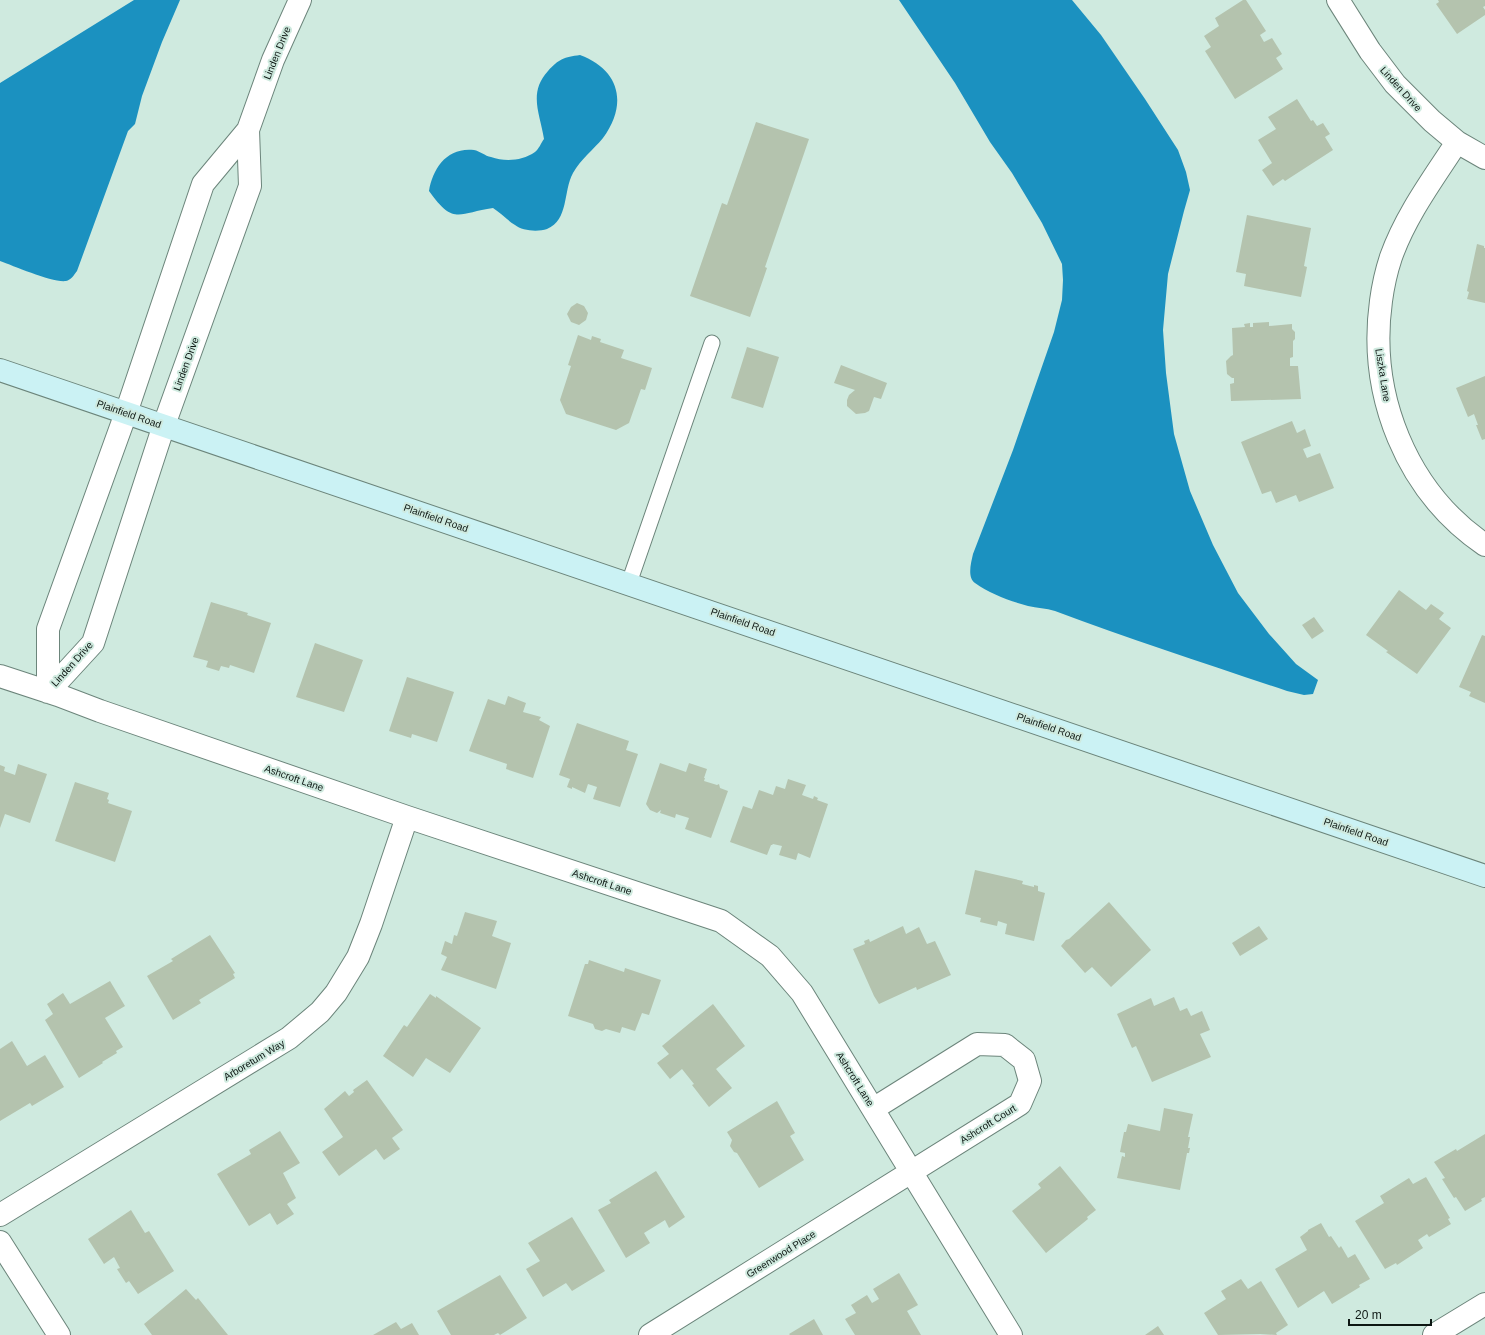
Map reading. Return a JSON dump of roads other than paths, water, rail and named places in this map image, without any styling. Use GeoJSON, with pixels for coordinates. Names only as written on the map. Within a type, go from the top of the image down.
{"type":"FeatureCollection","features":[{"type":"Feature","properties":{"kind":"main road","name":"Plainfield Road"},"geometry":{"type":"LineString","coordinates":[[0,370],[629,583],[1485,876]]}},
{"type":"Feature","properties":{"kind":"street","name":"Linden Drive"},"geometry":{"type":"LineString","coordinates":[[48,692],[48,629],[126,413],[203,184],[248,130],[273,60],[300,0]]}},
{"type":"Feature","properties":{"kind":"street","name":"Linden Drive"},"geometry":{"type":"LineString","coordinates":[[1338,0],[1370,51],[1395,84],[1432,121],[1457,142],[1485,158]]}},
{"type":"Feature","properties":{"kind":"street","name":"Linden Drive"},"geometry":{"type":"LineString","coordinates":[[48,692],[93,643],[164,425],[250,186],[248,130]]}},
{"type":"Feature","properties":{"kind":"street","name":"Liszka Lane"},"geometry":{"type":"LineString","coordinates":[[1457,142],[1418,202],[1399,238],[1391,258],[1384,280],[1378,322],[1379,364],[1388,408],[1399,441],[1408,458],[1438,503],[1454,519],[1485,545]]}},
{"type":"Feature","properties":{"kind":"street","name":"Ashcroft Lane"},"geometry":{"type":"LineString","coordinates":[[0,676],[407,817],[721,921],[770,956],[802,993],[1011,1335]]}},
{"type":"Feature","properties":{"kind":"street","name":"Arboretum Way"},"geometry":{"type":"LineString","coordinates":[[0,1215],[289,1038],[320,1012],[336,993],[358,957],[371,924],[407,817]]}},
{"type":"Feature","properties":{"kind":"street","name":"Ashcroft Court"},"geometry":{"type":"LineString","coordinates":[[873,1109],[977,1044],[1005,1045],[1024,1060],[1030,1081],[1020,1104],[912,1172]]}},
{"type":"Feature","properties":{"kind":"street","name":"Greenwood Place"},"geometry":{"type":"LineString","coordinates":[[650,1335],[912,1172]]}},
{"type":"Feature","properties":{"kind":"street"},"geometry":{"type":"LineString","coordinates":[[0,1242],[59,1335]]}},
{"type":"Feature","properties":{"kind":"street"},"geometry":{"type":"LineString","coordinates":[[1434,1335],[1485,1304]]}},
{"type":"Feature","properties":{"kind":"lane"},"geometry":{"type":"LineString","coordinates":[[629,583],[712,343]]}},
{"type":"Feature","properties":{"kind":"water"},"geometry":{"type":"Polygon","coordinates":[[[134,0],[180,0],[162,42],[142,96],[135,124],[128,131],[77,271],[69,280],[60,281],[43,277],[0,261],[0,83],[134,0]]]}},
{"type":"Feature","properties":{"kind":"water"},"geometry":{"type":"Polygon","coordinates":[[[899,0],[1072,0],[1101,35],[1178,150],[1186,172],[1190,190],[1168,274],[1163,330],[1166,373],[1174,434],[1190,491],[1213,545],[1238,593],[1269,634],[1296,664],[1318,680],[1313,694],[1304,695],[1287,691],[1055,611],[1014,602],[987,591],[975,583],[971,577],[970,570],[973,554],[1013,450],[1054,332],[1062,300],[1062,264],[1042,223],[1012,173],[990,142],[955,83],[899,0]]]}},
{"type":"Feature","properties":{"kind":"water"},"geometry":{"type":"Polygon","coordinates":[[[580,55],[593,61],[604,70],[611,79],[616,89],[616,113],[603,138],[583,159],[573,173],[562,212],[554,225],[547,229],[535,231],[522,229],[493,208],[457,214],[451,213],[437,202],[429,191],[434,174],[443,161],[456,152],[474,150],[496,159],[513,160],[530,155],[539,148],[544,139],[537,104],[538,87],[542,79],[555,64],[566,58],[580,55]]]}}]}
